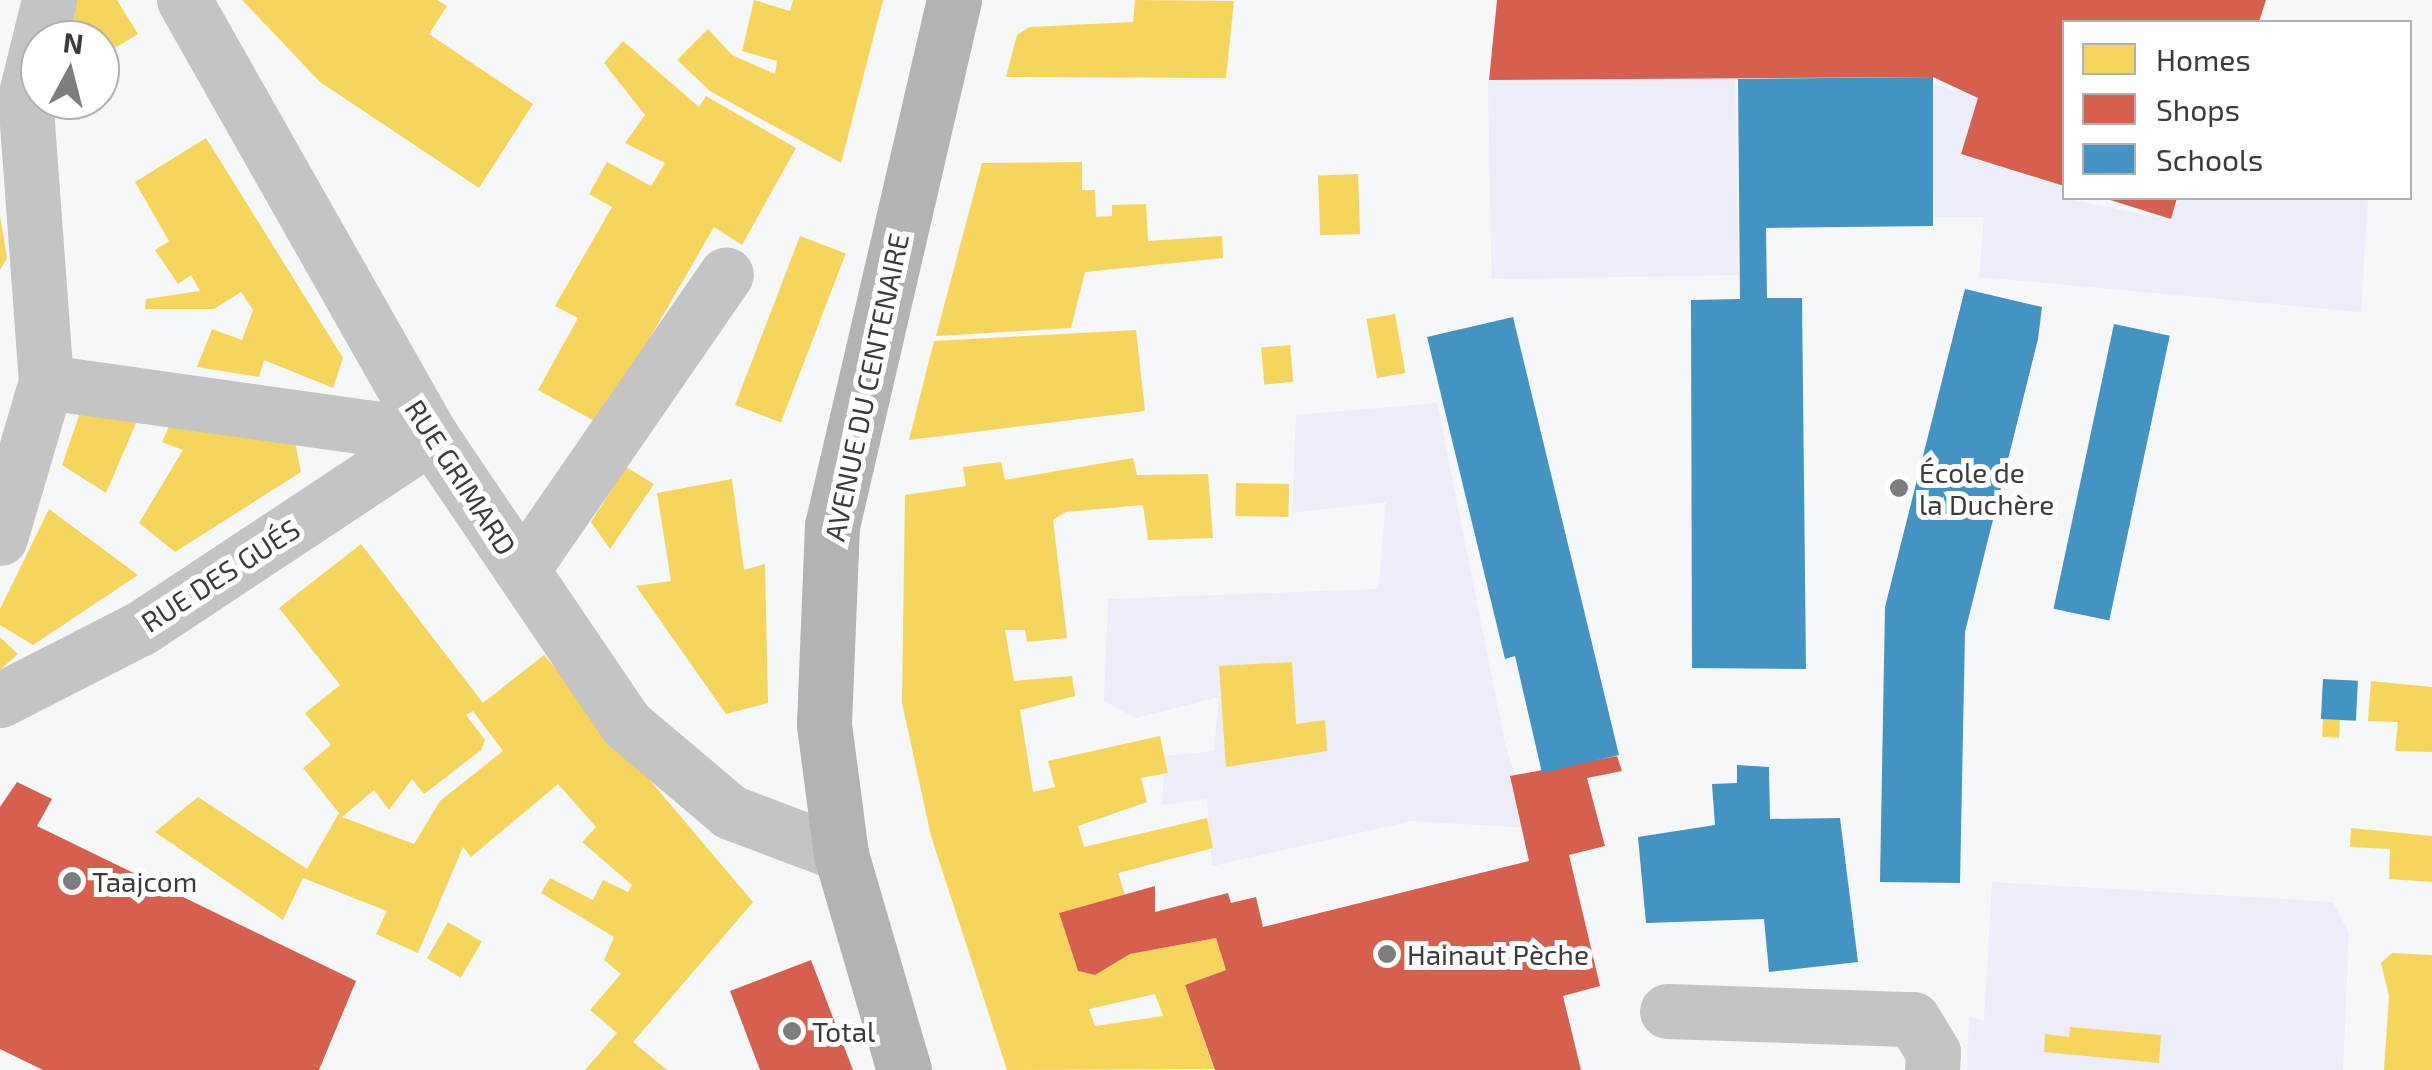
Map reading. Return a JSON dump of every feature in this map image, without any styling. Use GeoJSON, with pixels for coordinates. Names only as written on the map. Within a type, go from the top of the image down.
{"type":"FeatureCollection","features":[{"type":"Feature","properties":{"kind":"main road","name":"AVENUE DU CENTENAIRE"},"geometry":{"type":"LineString","coordinates":[[904,1070],[840,854],[824,724],[832,526],[954,0]]}},
{"type":"Feature","properties":{"kind":"street"},"geometry":{"type":"LineString","coordinates":[[0,538],[46,382],[25,98],[49,0]]}},
{"type":"Feature","properties":{"kind":"street","name":"RUE GRIMARD"},"geometry":{"type":"LineString","coordinates":[[184,0],[432,436],[626,724],[730,812],[840,854]]}},
{"type":"Feature","properties":{"kind":"street"},"geometry":{"type":"LineString","coordinates":[[522,570],[726,274]]}},
{"type":"Feature","properties":{"kind":"street"},"geometry":{"type":"LineString","coordinates":[[46,382],[432,436]]}},
{"type":"Feature","properties":{"kind":"street","name":"RUE DES GUÉS"},"geometry":{"type":"LineString","coordinates":[[0,700],[141,628],[432,436]]}},
{"type":"Feature","properties":{"kind":"street"},"geometry":{"type":"LineString","coordinates":[[1667,1011],[1913,1019],[1933,1052],[1932,1070]]}},
{"type":"Feature","properties":{"kind":"shaded area"},"geometry":{"type":"Polygon","coordinates":[[[1735,76],[1738,275],[1492,279],[1488,80],[1735,76]]]}},
{"type":"Feature","properties":{"kind":"shaded area"},"geometry":{"type":"Polygon","coordinates":[[[1931,83],[1979,98],[1961,155],[2062,186],[2062,200],[2171,220],[2177,200],[2368,200],[2361,312],[1979,277],[1984,217],[1934,217],[1931,83]]]}},
{"type":"Feature","properties":{"kind":"shaded area"},"geometry":{"type":"Polygon","coordinates":[[[1437,403],[1505,743],[1532,828],[1412,821],[1212,866],[1207,799],[1162,805],[1165,756],[1214,751],[1219,697],[1136,718],[1104,701],[1108,599],[1378,589],[1386,502],[1292,513],[1296,415],[1437,403]]]}},
{"type":"Feature","properties":{"kind":"shaded area"},"geometry":{"type":"Polygon","coordinates":[[[1992,882],[2333,902],[2349,933],[2343,1070],[1967,1070],[1969,1017],[1984,1020],[1992,882]]]}},
{"type":"Feature","properties":{"kind":"building: Homes"},"geometry":{"type":"Polygon","coordinates":[[[77,0],[117,0],[138,34],[120,45],[120,20],[73,20],[77,0]]]}},
{"type":"Feature","properties":{"kind":"building: Homes"},"geometry":{"type":"Polygon","coordinates":[[[242,0],[437,0],[447,6],[429,34],[533,104],[479,188],[320,82],[242,0]]]}},
{"type":"Feature","properties":{"kind":"building: Homes"},"geometry":{"type":"Polygon","coordinates":[[[754,0],[790,11],[793,0],[883,0],[841,163],[710,91],[677,60],[708,29],[732,55],[775,74],[777,61],[742,51],[754,0]]]}},
{"type":"Feature","properties":{"kind":"building: Homes"},"geometry":{"type":"Polygon","coordinates":[[[1135,0],[1234,1],[1226,78],[1006,77],[1017,35],[1029,27],[1133,22],[1135,0]]]}},
{"type":"Feature","properties":{"kind":"building: Homes"},"geometry":{"type":"Polygon","coordinates":[[[623,41],[699,107],[706,96],[796,148],[742,245],[714,227],[600,424],[538,390],[578,318],[555,306],[612,207],[589,194],[607,162],[651,186],[665,163],[625,143],[645,115],[604,63],[623,41]]]}},
{"type":"Feature","properties":{"kind":"building: Homes"},"geometry":{"type":"Polygon","coordinates":[[[206,138],[343,358],[333,388],[264,360],[259,377],[197,367],[212,329],[242,340],[253,310],[241,292],[214,309],[145,309],[146,299],[200,291],[191,275],[178,284],[155,250],[169,241],[135,182],[206,138]]]}},
{"type":"Feature","properties":{"kind":"building: Homes"},"geometry":{"type":"Polygon","coordinates":[[[1082,162],[1082,190],[1095,190],[1096,217],[1112,216],[1112,205],[1146,204],[1148,241],[1222,236],[1223,258],[1085,272],[1071,328],[936,336],[982,163],[1082,162]]]}},
{"type":"Feature","properties":{"kind":"building: Homes"},"geometry":{"type":"Polygon","coordinates":[[[1358,174],[1360,234],[1320,235],[1318,175],[1358,174]]]}},
{"type":"Feature","properties":{"kind":"building: Homes"},"geometry":{"type":"Polygon","coordinates":[[[0,216],[7,258],[0,270],[0,216]]]}},
{"type":"Feature","properties":{"kind":"building: Homes"},"geometry":{"type":"Polygon","coordinates":[[[800,236],[846,254],[781,423],[735,405],[800,236]]]}},
{"type":"Feature","properties":{"kind":"building: Homes"},"geometry":{"type":"Polygon","coordinates":[[[1395,314],[1405,373],[1377,378],[1366,319],[1395,314]]]}},
{"type":"Feature","properties":{"kind":"building: Homes"},"geometry":{"type":"Polygon","coordinates":[[[1136,330],[1145,411],[909,440],[934,341],[1136,330]]]}},
{"type":"Feature","properties":{"kind":"building: Homes"},"geometry":{"type":"Polygon","coordinates":[[[1290,345],[1293,382],[1264,384],[1261,348],[1290,345]]]}},
{"type":"Feature","properties":{"kind":"building: Homes"},"geometry":{"type":"Polygon","coordinates":[[[82,407],[139,416],[106,493],[62,465],[82,407]]]}},
{"type":"Feature","properties":{"kind":"building: Homes"},"geometry":{"type":"Polygon","coordinates":[[[171,422],[294,437],[301,472],[175,552],[139,523],[183,450],[162,442],[171,422]]]}},
{"type":"Feature","properties":{"kind":"building: Homes"},"geometry":{"type":"Polygon","coordinates":[[[1133,458],[1137,475],[1208,474],[1213,538],[1148,540],[1143,505],[1066,512],[1053,520],[1067,638],[1027,642],[1025,630],[1005,630],[1014,681],[1072,676],[1075,696],[1020,710],[1033,792],[1055,787],[1048,761],[1160,736],[1168,773],[1141,778],[1147,802],[1078,826],[1084,847],[1207,818],[1213,848],[1118,873],[1125,895],[1059,913],[1078,971],[1095,975],[1130,954],[1216,938],[1226,970],[1185,985],[1214,1069],[1007,1070],[931,836],[902,703],[905,495],[966,486],[963,467],[1001,462],[1005,480],[1133,458]],[[1155,994],[1089,1009],[1095,1026],[1163,1016],[1155,994]]]}},
{"type":"Feature","properties":{"kind":"building: Homes"},"geometry":{"type":"Polygon","coordinates":[[[626,467],[654,484],[610,549],[591,522],[626,467]]]}},
{"type":"Feature","properties":{"kind":"building: Homes"},"geometry":{"type":"Polygon","coordinates":[[[732,479],[744,570],[765,564],[768,703],[726,714],[636,586],[671,581],[657,493],[732,479]]]}},
{"type":"Feature","properties":{"kind":"building: Homes"},"geometry":{"type":"Polygon","coordinates":[[[1236,483],[1289,484],[1288,517],[1235,516],[1236,483]]]}},
{"type":"Feature","properties":{"kind":"building: Homes"},"geometry":{"type":"Polygon","coordinates":[[[49,509],[138,575],[33,645],[0,625],[0,609],[49,509]]]}},
{"type":"Feature","properties":{"kind":"building: Homes"},"geometry":{"type":"Polygon","coordinates":[[[361,544],[483,703],[544,655],[753,902],[633,1042],[667,1070],[585,1070],[617,1033],[590,1010],[621,974],[604,960],[614,937],[541,893],[550,878],[593,900],[603,880],[628,892],[632,885],[582,842],[596,827],[558,784],[471,857],[463,847],[418,953],[376,934],[387,911],[303,878],[283,920],[155,832],[198,797],[307,869],[339,813],[303,768],[331,745],[305,713],[340,685],[279,608],[361,544]],[[473,711],[466,715],[485,740],[481,750],[424,794],[412,779],[389,810],[374,790],[342,817],[414,844],[440,801],[503,751],[473,711]]]}},
{"type":"Feature","properties":{"kind":"building: Homes"},"geometry":{"type":"Polygon","coordinates":[[[0,637],[18,654],[0,670],[0,637]]]}},
{"type":"Feature","properties":{"kind":"building: Homes"},"geometry":{"type":"Polygon","coordinates":[[[1292,662],[1296,724],[1325,720],[1327,751],[1226,767],[1219,666],[1292,662]]]}},
{"type":"Feature","properties":{"kind":"building: Homes"},"geometry":{"type":"Polygon","coordinates":[[[2371,681],[2432,687],[2432,752],[2395,751],[2398,722],[2368,721],[2371,681]]]}},
{"type":"Feature","properties":{"kind":"building: Homes"},"geometry":{"type":"Polygon","coordinates":[[[2323,719],[2340,720],[2339,738],[2322,737],[2323,719]]]}},
{"type":"Feature","properties":{"kind":"building: Homes"},"geometry":{"type":"Polygon","coordinates":[[[2351,828],[2432,836],[2432,882],[2389,879],[2390,849],[2350,847],[2351,828]]]}},
{"type":"Feature","properties":{"kind":"building: Homes"},"geometry":{"type":"Polygon","coordinates":[[[448,922],[482,942],[461,978],[427,958],[448,922]]]}},
{"type":"Feature","properties":{"kind":"building: Homes"},"geometry":{"type":"Polygon","coordinates":[[[2392,953],[2432,955],[2432,1070],[2384,1070],[2389,996],[2381,963],[2392,953]]]}},
{"type":"Feature","properties":{"kind":"building: Homes"},"geometry":{"type":"Polygon","coordinates":[[[2070,1027],[2161,1035],[2159,1063],[2044,1052],[2045,1034],[2069,1037],[2070,1027]]]}},
{"type":"Feature","properties":{"kind":"building: Shops"},"geometry":{"type":"Polygon","coordinates":[[[1497,0],[2266,0],[2260,20],[2062,20],[2062,185],[1961,154],[1978,98],[1933,77],[1489,80],[1497,0]]]}},
{"type":"Feature","properties":{"kind":"building: Shops"},"geometry":{"type":"Polygon","coordinates":[[[2110,200],[2176,200],[2171,219],[2110,200]]]}},
{"type":"Feature","properties":{"kind":"building: Shops","name":"Hainaut Pèche"},"geometry":{"type":"Polygon","coordinates":[[[1617,756],[1622,771],[1587,778],[1605,846],[1569,855],[1600,986],[1563,996],[1581,1070],[1215,1070],[1185,985],[1226,970],[1216,938],[1130,954],[1095,975],[1078,971],[1059,913],[1155,886],[1155,912],[1228,893],[1231,903],[1256,897],[1263,927],[1529,861],[1510,776],[1617,756]]]}},
{"type":"Feature","properties":{"kind":"building: Shops","name":"Taajcom"},"geometry":{"type":"Polygon","coordinates":[[[17,782],[52,799],[37,826],[356,981],[319,1070],[43,1070],[0,1049],[0,807],[17,782]]]}},
{"type":"Feature","properties":{"kind":"building: Shops","name":"Total"},"geometry":{"type":"Polygon","coordinates":[[[811,960],[853,1070],[760,1070],[730,991],[811,960]]]}},
{"type":"Feature","properties":{"kind":"building: Schools"},"geometry":{"type":"Polygon","coordinates":[[[1933,77],[1933,226],[1766,228],[1767,298],[1802,298],[1806,669],[1692,668],[1691,300],[1740,299],[1738,79],[1933,77]]]}},
{"type":"Feature","properties":{"kind":"building: Schools"},"geometry":{"type":"Polygon","coordinates":[[[1965,289],[2042,307],[2038,339],[1965,632],[1960,883],[1880,882],[1885,607],[1965,289]]]}},
{"type":"Feature","properties":{"kind":"building: Schools"},"geometry":{"type":"Polygon","coordinates":[[[1513,317],[1619,755],[1542,773],[1515,656],[1505,659],[1427,337],[1513,317]]]}},
{"type":"Feature","properties":{"kind":"building: Schools"},"geometry":{"type":"Polygon","coordinates":[[[2114,324],[2170,336],[2109,620],[2053,609],[2114,324]]]}},
{"type":"Feature","properties":{"kind":"building: Schools"},"geometry":{"type":"Polygon","coordinates":[[[2323,679],[2358,681],[2356,721],[2321,719],[2323,679]]]}},
{"type":"Feature","properties":{"kind":"building: Schools"},"geometry":{"type":"Polygon","coordinates":[[[1737,765],[1769,767],[1770,819],[1840,818],[1858,962],[1769,972],[1764,919],[1646,923],[1638,837],[1715,825],[1712,784],[1737,783],[1737,765]]]}},
{"type":"Feature","properties":{"kind":"place","name":"École de la Duchère"},"geometry":{"type":"Point","coordinates":[1899,488]}},
{"type":"Feature","properties":{"kind":"place","name":"Taajcom"},"geometry":{"type":"Point","coordinates":[72,881]}},
{"type":"Feature","properties":{"kind":"place","name":"Hainaut Pèche"},"geometry":{"type":"Point","coordinates":[1387,954]}},
{"type":"Feature","properties":{"kind":"place","name":"Total"},"geometry":{"type":"Point","coordinates":[792,1031]}}]}
